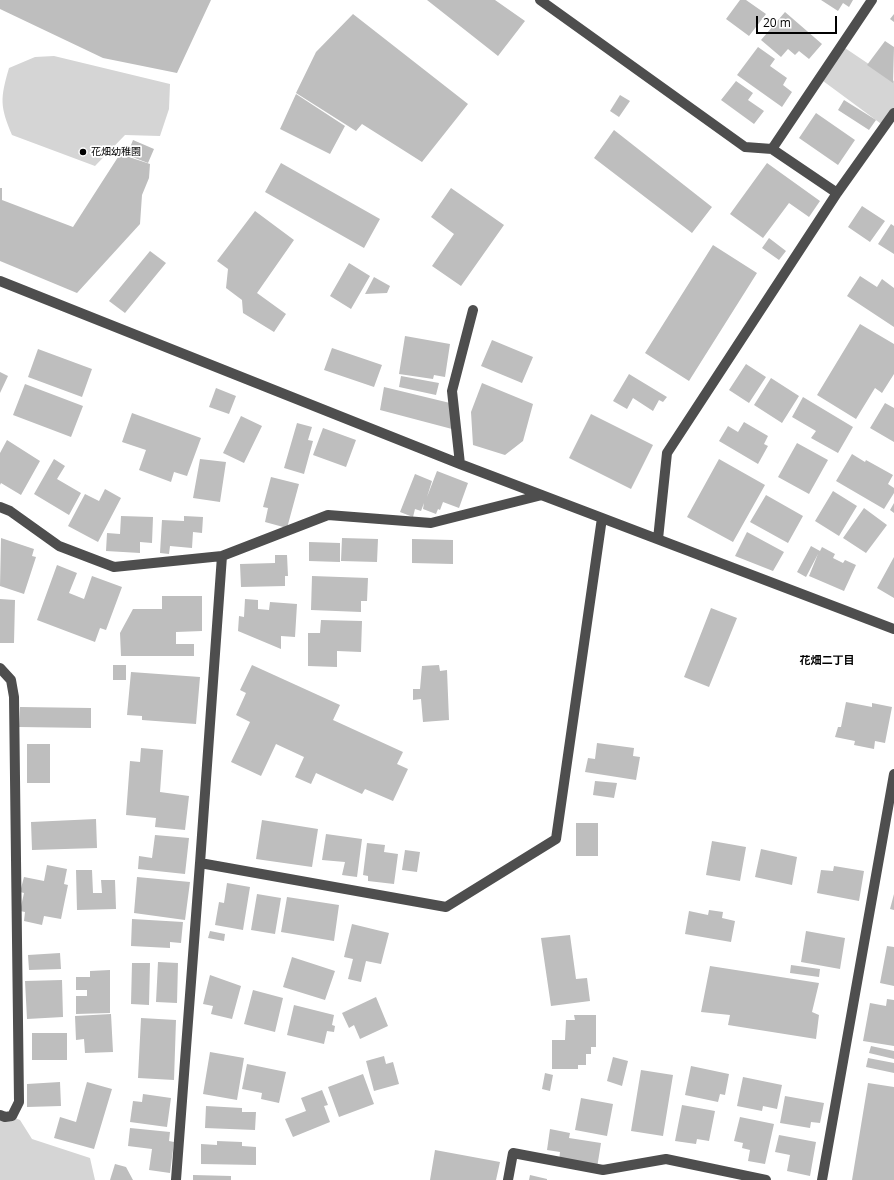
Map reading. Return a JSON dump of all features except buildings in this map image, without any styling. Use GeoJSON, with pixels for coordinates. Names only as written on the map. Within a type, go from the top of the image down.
{"type":"FeatureCollection","features":[{"type":"Feature","properties":{"kind":"street"},"geometry":{"type":"LineString","coordinates":[[540,0],[745,147],[772,149],[837,193]]}},
{"type":"Feature","properties":{"kind":"street"},"geometry":{"type":"LineString","coordinates":[[772,149],[872,0]]}},
{"type":"Feature","properties":{"kind":"street"},"geometry":{"type":"LineString","coordinates":[[658,539],[667,453],[837,193],[894,113]]}},
{"type":"Feature","properties":{"kind":"street"},"geometry":{"type":"LineString","coordinates":[[0,281],[460,464],[894,629]]}},
{"type":"Feature","properties":{"kind":"street"},"geometry":{"type":"LineString","coordinates":[[460,464],[452,391],[474,310]]}},
{"type":"Feature","properties":{"kind":"street"},"geometry":{"type":"LineString","coordinates":[[0,507],[10,511],[59,546],[114,567],[222,556],[328,515],[431,523],[542,495]]}},
{"type":"Feature","properties":{"kind":"street"},"geometry":{"type":"LineString","coordinates":[[200,863],[446,907],[556,839],[602,518]]}},
{"type":"Feature","properties":{"kind":"street"},"geometry":{"type":"LineString","coordinates":[[176,1180],[222,556]]}},
{"type":"Feature","properties":{"kind":"street"},"geometry":{"type":"LineString","coordinates":[[0,668],[11,680],[14,697],[19,1102],[12,1116],[5,1117],[0,1115]]}},
{"type":"Feature","properties":{"kind":"street"},"geometry":{"type":"LineString","coordinates":[[822,1180],[894,774]]}},
{"type":"Feature","properties":{"kind":"street"},"geometry":{"type":"LineString","coordinates":[[508,1180],[513,1153],[603,1170],[666,1159],[766,1180]]}},
{"type":"Feature","properties":{"kind":"shaded area"},"geometry":{"type":"Polygon","coordinates":[[[842,46],[894,81],[894,113],[884,126],[819,78],[842,46]]]}},
{"type":"Feature","properties":{"kind":"shaded area"},"geometry":{"type":"Polygon","coordinates":[[[54,56],[170,84],[169,109],[160,136],[125,135],[95,166],[12,135],[3,109],[4,87],[9,68],[35,57],[54,56]]]}},
{"type":"Feature","properties":{"kind":"shaded area"},"geometry":{"type":"Polygon","coordinates":[[[0,1112],[20,1120],[32,1139],[90,1158],[95,1180],[0,1180],[0,1112]]]}},
{"type":"Feature","properties":{"kind":"place","name":"花畑幼稚園"},"geometry":{"type":"Point","coordinates":[83,152]}},
{"type":"Feature","properties":{"kind":"district","name":"花畑二丁目"},"geometry":{"type":"Point","coordinates":[827,661]}}]}
